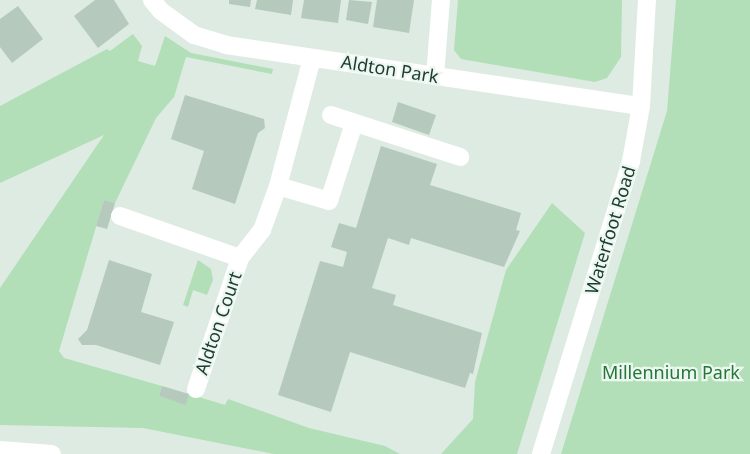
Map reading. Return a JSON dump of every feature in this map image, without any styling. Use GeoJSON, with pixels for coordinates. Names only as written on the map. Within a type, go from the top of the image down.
{"type":"FeatureCollection","features":[{"type":"Feature","properties":{"kind":"street","name":"Aldton Park"},"geometry":{"type":"LineString","coordinates":[[152,0],[161,11],[194,35],[226,45],[641,106]]}},
{"type":"Feature","properties":{"kind":"street"},"geometry":{"type":"LineString","coordinates":[[435,76],[441,0]]}},
{"type":"Feature","properties":{"kind":"street","name":"Waterfoot Road"},"geometry":{"type":"LineString","coordinates":[[541,454],[631,161],[641,106],[647,0]]}},
{"type":"Feature","properties":{"kind":"street","name":"Aldton Court"},"geometry":{"type":"LineString","coordinates":[[196,388],[240,258],[262,230],[278,186],[312,58]]}},
{"type":"Feature","properties":{"kind":"street"},"geometry":{"type":"LineString","coordinates":[[331,115],[460,156]]}},
{"type":"Feature","properties":{"kind":"street"},"geometry":{"type":"LineString","coordinates":[[278,186],[329,201],[354,123]]}},
{"type":"Feature","properties":{"kind":"street","name":"Aldton Court"},"geometry":{"type":"LineString","coordinates":[[120,216],[240,258]]}},
{"type":"Feature","properties":{"kind":"street"},"geometry":{"type":"LineString","coordinates":[[0,450],[52,454]]}},
{"type":"Feature","properties":{"kind":"green space"},"geometry":{"type":"Polygon","coordinates":[[[458,0],[622,0],[621,57],[607,78],[595,82],[461,59],[454,50],[458,0]]]}},
{"type":"Feature","properties":{"kind":"green space","name":"Millennium Park"},"geometry":{"type":"Polygon","coordinates":[[[676,0],[750,0],[750,454],[561,454],[667,111],[676,0]]]}},
{"type":"Feature","properties":{"kind":"green space"},"geometry":{"type":"Polygon","coordinates":[[[133,34],[142,46],[138,61],[155,66],[165,36],[191,53],[273,69],[272,74],[186,57],[174,97],[156,118],[115,203],[104,200],[59,351],[64,358],[162,386],[159,396],[186,404],[189,394],[225,405],[228,399],[309,428],[385,446],[400,454],[274,454],[143,428],[0,425],[0,288],[104,135],[0,183],[0,106],[107,49],[110,51],[133,34]]]}},
{"type":"Feature","properties":{"kind":"green space"},"geometry":{"type":"Polygon","coordinates":[[[552,203],[585,233],[517,454],[441,454],[473,419],[475,382],[506,270],[552,203]]]}},
{"type":"Feature","properties":{"kind":"green space"},"geometry":{"type":"Polygon","coordinates":[[[198,260],[211,269],[213,280],[207,295],[193,290],[188,307],[183,305],[198,260]]]}},
{"type":"Feature","properties":{"kind":"building"},"geometry":{"type":"Polygon","coordinates":[[[95,0],[114,0],[129,24],[98,48],[74,16],[95,0]]]}},
{"type":"Feature","properties":{"kind":"building"},"geometry":{"type":"Polygon","coordinates":[[[229,0],[251,0],[250,7],[229,4],[229,0]]]}},
{"type":"Feature","properties":{"kind":"building"},"geometry":{"type":"Polygon","coordinates":[[[257,0],[293,0],[291,15],[255,9],[257,0]]]}},
{"type":"Feature","properties":{"kind":"building"},"geometry":{"type":"Polygon","coordinates":[[[304,0],[341,0],[338,23],[301,18],[304,0]]]}},
{"type":"Feature","properties":{"kind":"building"},"geometry":{"type":"Polygon","coordinates":[[[349,0],[372,2],[368,24],[346,20],[349,0]]]}},
{"type":"Feature","properties":{"kind":"building"},"geometry":{"type":"Polygon","coordinates":[[[377,0],[414,0],[409,33],[373,27],[377,0]]]}},
{"type":"Feature","properties":{"kind":"building"},"geometry":{"type":"Polygon","coordinates":[[[18,6],[43,39],[12,63],[0,47],[0,19],[18,6]]]}},
{"type":"Feature","properties":{"kind":"building"},"geometry":{"type":"Polygon","coordinates":[[[185,95],[264,119],[265,128],[258,133],[235,204],[192,189],[204,151],[171,139],[185,95]]]}},
{"type":"Feature","properties":{"kind":"building"},"geometry":{"type":"Polygon","coordinates":[[[398,102],[436,115],[429,135],[392,122],[398,102]]]}},
{"type":"Feature","properties":{"kind":"building"},"geometry":{"type":"Polygon","coordinates":[[[381,146],[437,164],[430,185],[521,213],[516,230],[520,231],[504,267],[411,238],[409,245],[388,238],[372,288],[396,295],[393,305],[482,333],[473,374],[470,373],[465,388],[350,352],[331,412],[278,395],[320,261],[343,267],[347,252],[331,247],[339,223],[356,228],[381,146]]]}},
{"type":"Feature","properties":{"kind":"building"},"geometry":{"type":"Polygon","coordinates":[[[104,200],[115,203],[107,229],[96,226],[104,200]]]}},
{"type":"Feature","properties":{"kind":"building"},"geometry":{"type":"Polygon","coordinates":[[[109,260],[152,274],[141,312],[174,322],[160,365],[96,345],[82,345],[78,339],[87,330],[109,260]]]}},
{"type":"Feature","properties":{"kind":"building"},"geometry":{"type":"Polygon","coordinates":[[[162,386],[189,394],[186,405],[159,396],[162,386]]]}}]}
